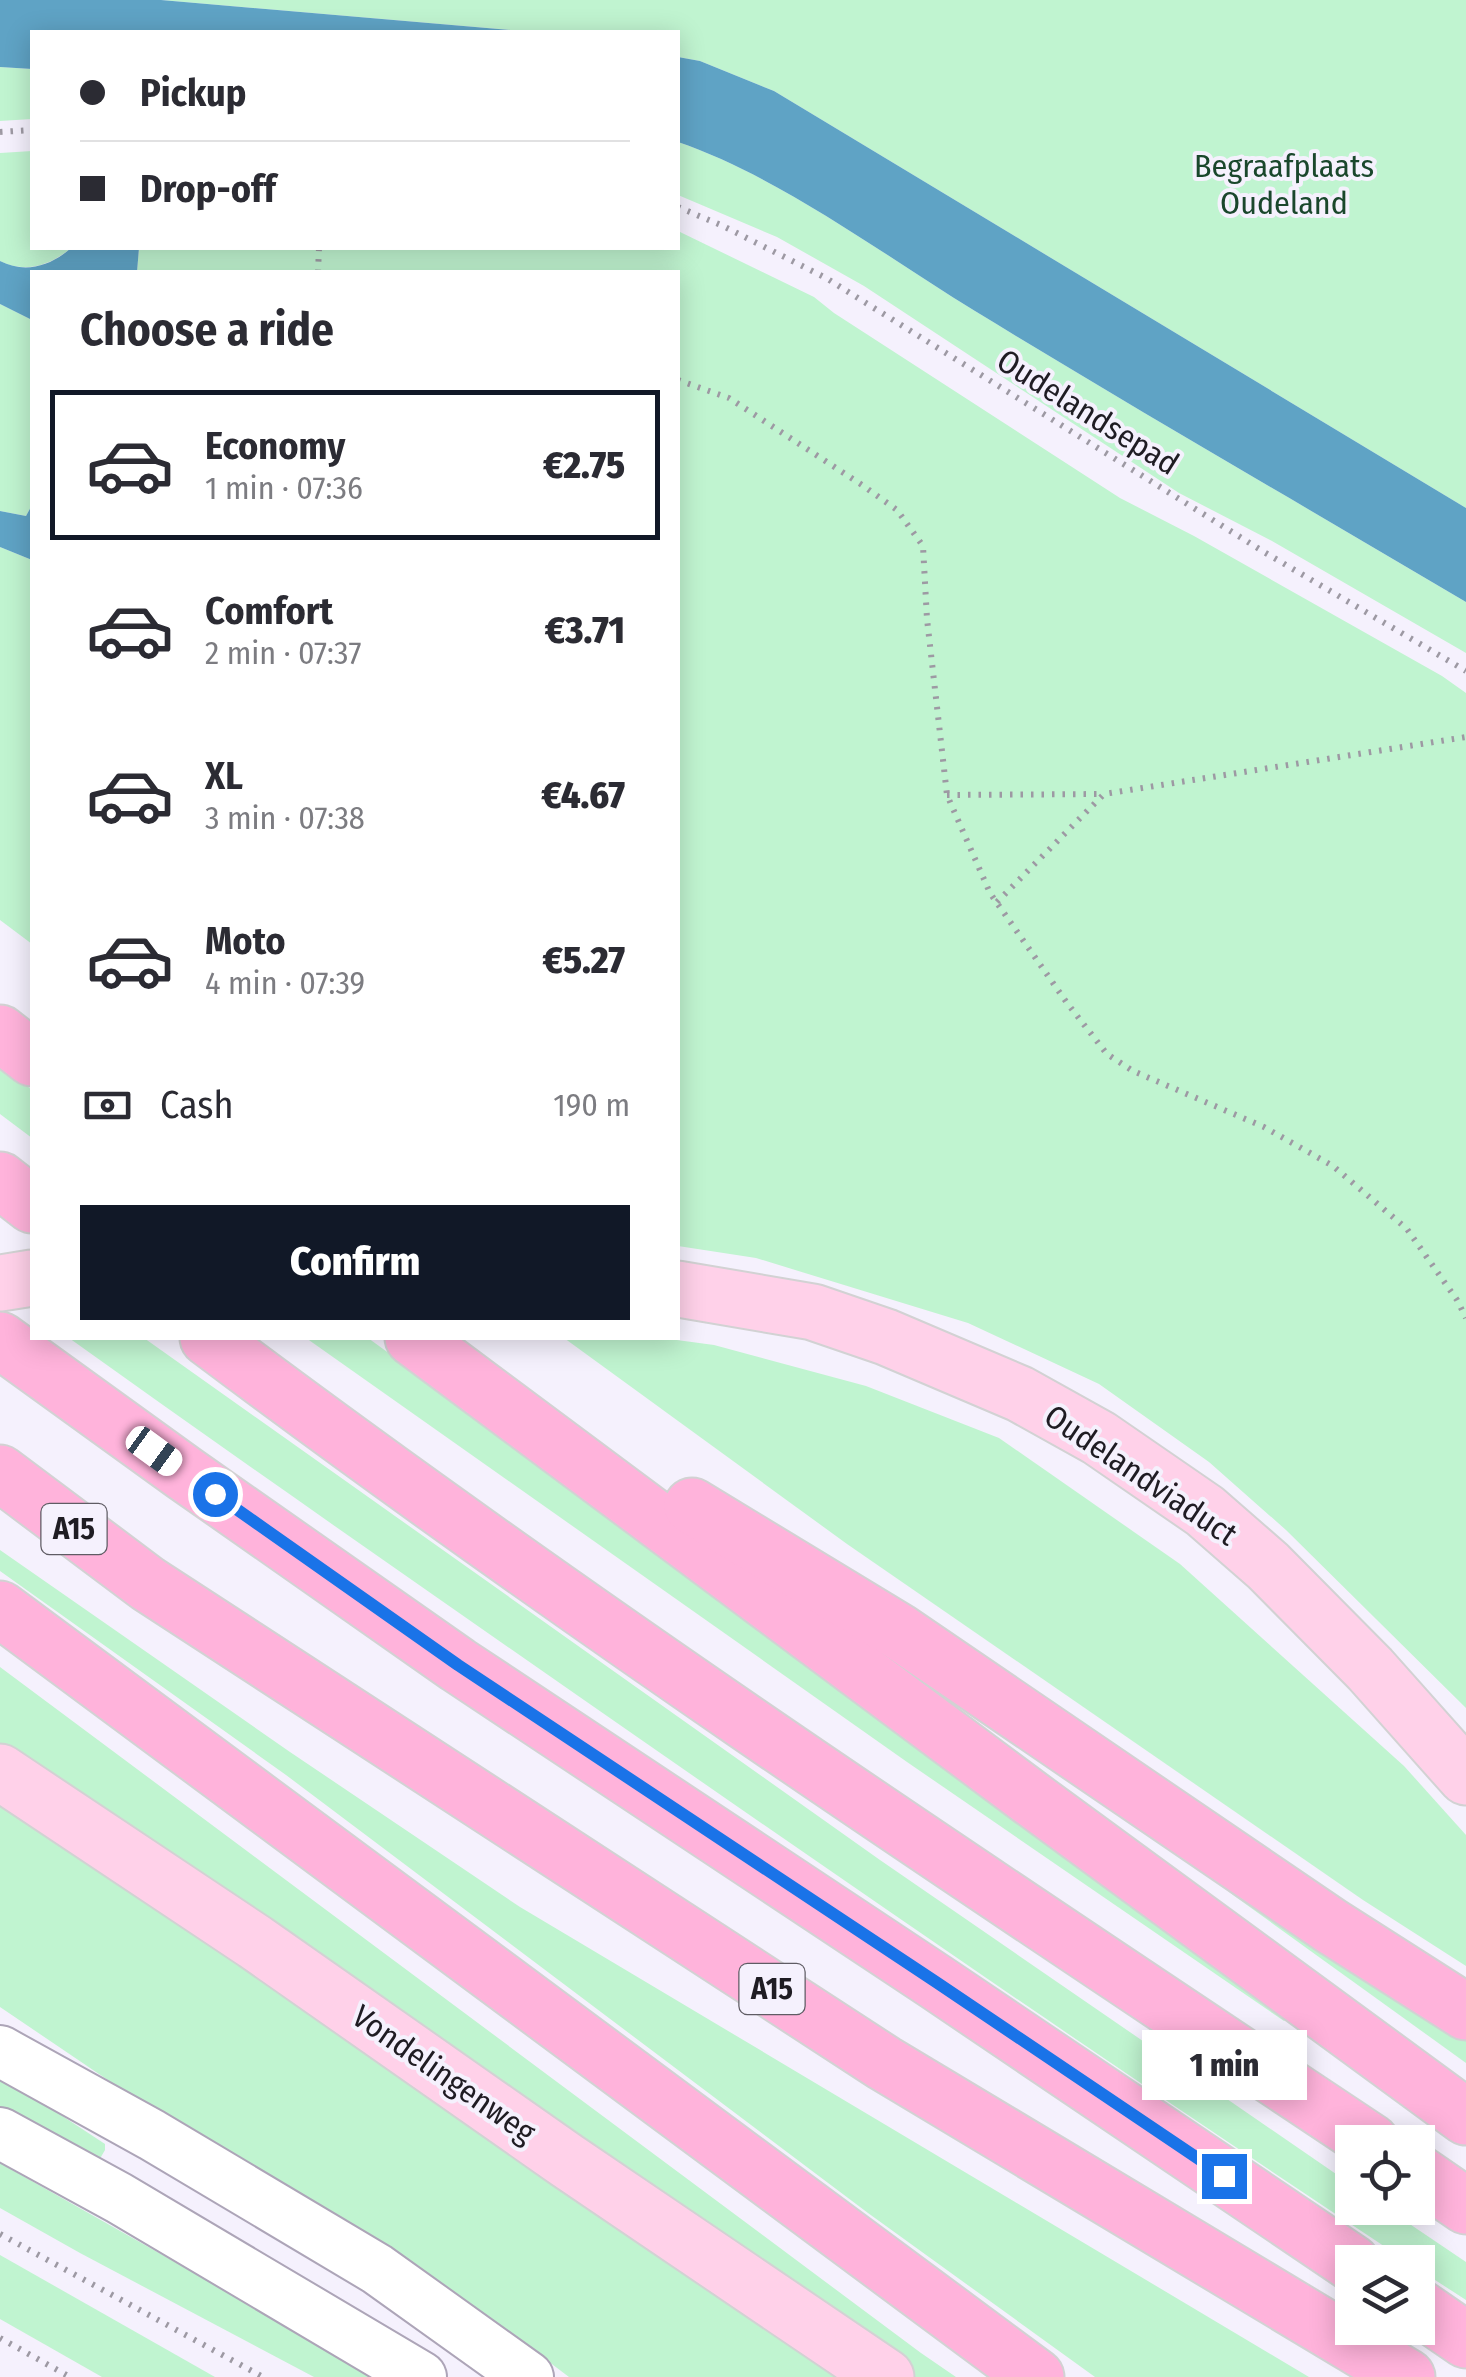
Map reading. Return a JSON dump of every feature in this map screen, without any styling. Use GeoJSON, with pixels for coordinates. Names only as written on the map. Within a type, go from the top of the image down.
{"type":"FeatureCollection","features":[{"type":"Feature","properties":{"kind":"highway"},"geometry":{"type":"LineString","coordinates":[[0,1033],[30,1056]]}},
{"type":"Feature","properties":{"kind":"highway"},"geometry":{"type":"LineString","coordinates":[[0,1180],[30,1203]]}},
{"type":"Feature","properties":{"kind":"highway"},"geometry":{"type":"LineString","coordinates":[[0,1340],[458,1665],[1335,2252]]}},
{"type":"Feature","properties":{"kind":"highway"},"geometry":{"type":"LineString","coordinates":[[211,1340],[362,1454],[888,1820],[1346,2125]]}},
{"type":"Feature","properties":{"kind":"highway"},"geometry":{"type":"LineString","coordinates":[[417,1340],[898,1631],[1331,1926],[1466,2012]]}},
{"type":"Feature","properties":{"kind":"highway"},"geometry":{"type":"LineString","coordinates":[[417,1340],[1466,2117]]}},
{"type":"Feature","properties":{"kind":"highway","name":"A15"},"geometry":{"type":"LineString","coordinates":[[0,1474],[148,1584],[868,2052],[1406,2377]]}},
{"type":"Feature","properties":{"kind":"highway"},"geometry":{"type":"LineString","coordinates":[[0,1609],[1036,2377]]}},
{"type":"Feature","properties":{"kind":"highway"},"geometry":{"type":"LineString","coordinates":[[1435,2185],[1466,2206]]}},
{"type":"Feature","properties":{"kind":"highway"},"geometry":{"type":"LineString","coordinates":[[1435,2319],[1466,2340]]}},
{"type":"Feature","properties":{"kind":"main road"},"geometry":{"type":"LineString","coordinates":[[0,1283],[30,1278]]}},
{"type":"Feature","properties":{"kind":"main road","name":"Oudelandviaduct"},"geometry":{"type":"LineString","coordinates":[[680,1289],[812,1312],[886,1336],[1020,1394],[1099,1438],[1205,1511],[1268,1566],[1370,1669],[1466,1777]]}},
{"type":"Feature","properties":{"kind":"main road","name":"Vondelingenweg"},"geometry":{"type":"LineString","coordinates":[[0,1772],[255,1942],[886,2377]]}},
{"type":"Feature","properties":{"kind":"street"},"geometry":{"type":"LineString","coordinates":[[0,2051],[378,2270],[528,2377]]}},
{"type":"Feature","properties":{"kind":"street"},"geometry":{"type":"LineString","coordinates":[[0,2133],[119,2198],[421,2377]]}},
{"type":"Feature","properties":{"kind":"path"},"geometry":{"type":"LineString","coordinates":[[0,132],[30,130]]}},
{"type":"Feature","properties":{"kind":"path","name":"Oudelandsepad"},"geometry":{"type":"LineString","coordinates":[[680,208],[826,278],[1264,552],[1466,671]]}},
{"type":"Feature","properties":{"kind":"path"},"geometry":{"type":"LineString","coordinates":[[680,381],[730,398],[862,485],[897,510],[922,546],[947,795],[996,902],[1107,1054],[1133,1071],[1264,1127],[1332,1166],[1408,1229],[1466,1318]]}},
{"type":"Feature","properties":{"kind":"path"},"geometry":{"type":"LineString","coordinates":[[947,795],[1104,794],[1466,737]]}},
{"type":"Feature","properties":{"kind":"path"},"geometry":{"type":"LineString","coordinates":[[996,902],[1104,794]]}},
{"type":"Feature","properties":{"kind":"path"},"geometry":{"type":"LineString","coordinates":[[0,2234],[263,2377]]}},
{"type":"Feature","properties":{"kind":"path"},"geometry":{"type":"LineString","coordinates":[[0,2338],[70,2377]]}},
{"type":"Feature","properties":{"kind":"green space","name":"Begraafplaats Oudeland"},"geometry":{"type":"Polygon","coordinates":[[[161,0],[1466,0],[1466,508],[774,91],[700,61],[680,57],[680,30],[511,30],[161,0]]]}},
{"type":"Feature","properties":{"kind":"green space"},"geometry":{"type":"Polygon","coordinates":[[[0,67],[30,69],[30,119],[0,121],[0,67]]]}},
{"type":"Feature","properties":{"kind":"green space"},"geometry":{"type":"Polygon","coordinates":[[[680,143],[754,175],[830,218],[1036,348],[1466,602],[1466,653],[1272,541],[1179,493],[864,286],[777,237],[680,196],[680,143]]]}},
{"type":"Feature","properties":{"kind":"green space"},"geometry":{"type":"Polygon","coordinates":[[[30,151],[30,250],[68,250],[55,259],[28,267],[0,261],[0,153],[30,151]]]}},
{"type":"Feature","properties":{"kind":"green space"},"geometry":{"type":"Polygon","coordinates":[[[680,232],[814,297],[1120,498],[1194,536],[1466,693],[1466,1708],[1286,1530],[1209,1462],[1099,1384],[968,1323],[756,1258],[680,1246],[680,270],[137,270],[139,250],[680,250],[680,232]]]}},
{"type":"Feature","properties":{"kind":"green space"},"geometry":{"type":"Polygon","coordinates":[[[0,304],[30,319],[30,509],[26,516],[0,511],[0,304]]]}},
{"type":"Feature","properties":{"kind":"green space"},"geometry":{"type":"Polygon","coordinates":[[[0,547],[30,559],[30,942],[0,920],[0,547]]]}},
{"type":"Feature","properties":{"kind":"green space"},"geometry":{"type":"Polygon","coordinates":[[[0,1065],[30,1088],[30,1136],[0,1114],[0,1065]]]}},
{"type":"Feature","properties":{"kind":"green space"},"geometry":{"type":"Polygon","coordinates":[[[72,1340],[147,1340],[880,1860],[1335,2173],[1335,2213],[892,1913],[72,1340]]]}},
{"type":"Feature","properties":{"kind":"green space"},"geometry":{"type":"Polygon","coordinates":[[[309,1340],[371,1340],[1286,2019],[907,1762],[309,1340]]]}},
{"type":"Feature","properties":{"kind":"green space"},"geometry":{"type":"Polygon","coordinates":[[[567,1340],[677,1340],[714,1345],[866,1386],[999,1438],[1180,1564],[1404,1766],[1466,1835],[1466,1966],[1363,1900],[847,1544],[567,1340]]]}},
{"type":"Feature","properties":{"kind":"green space"},"geometry":{"type":"Polygon","coordinates":[[[0,1550],[520,1907],[1309,2377],[1095,2377],[868,2213],[286,1775],[0,1571],[0,1550]]]}},
{"type":"Feature","properties":{"kind":"green space"},"geometry":{"type":"Polygon","coordinates":[[[0,1667],[956,2377],[902,2377],[0,1754],[0,1667]]]}},
{"type":"Feature","properties":{"kind":"green space"},"geometry":{"type":"Polygon","coordinates":[[[0,1786],[854,2377],[569,2377],[430,2276],[331,2213],[158,2114],[0,2007],[0,1786]]]}},
{"type":"Feature","properties":{"kind":"green space"},"geometry":{"type":"Polygon","coordinates":[[[1113,1801],[1466,2032],[1466,2063],[1233,1895],[1113,1801]]]}},
{"type":"Feature","properties":{"kind":"green space"},"geometry":{"type":"Polygon","coordinates":[[[0,2075],[105,2144],[98,2162],[0,2113],[0,2075]]]}},
{"type":"Feature","properties":{"kind":"green space"},"geometry":{"type":"Polygon","coordinates":[[[0,2163],[373,2377],[314,2377],[0,2208],[0,2163]]]}},
{"type":"Feature","properties":{"kind":"green space"},"geometry":{"type":"Polygon","coordinates":[[[1352,2225],[1411,2225],[1466,2262],[1466,2300],[1435,2280],[1435,2245],[1382,2245],[1352,2225]]]}},
{"type":"Feature","properties":{"kind":"green space"},"geometry":{"type":"Polygon","coordinates":[[[0,2255],[215,2377],[102,2377],[0,2319],[0,2255]]]}},
{"type":"Feature","properties":{"kind":"water"},"geometry":{"type":"Polygon","coordinates":[[[0,0],[161,0],[511,30],[30,30],[30,69],[0,67],[0,0]]]}},
{"type":"Feature","properties":{"kind":"water"},"geometry":{"type":"Polygon","coordinates":[[[680,57],[700,61],[774,91],[1466,508],[1466,602],[1036,348],[830,218],[716,157],[680,143],[680,57]]]}},
{"type":"Feature","properties":{"kind":"water"},"geometry":{"type":"Polygon","coordinates":[[[68,250],[139,250],[137,270],[30,270],[30,319],[0,304],[0,261],[28,267],[55,259],[68,250]]]}},
{"type":"Feature","properties":{"kind":"water"},"geometry":{"type":"Polygon","coordinates":[[[30,509],[30,559],[0,547],[0,511],[26,516],[30,509]]]}},
{"type":"Feature","properties":{"kind":"route"},"geometry":{"type":"LineString","coordinates":[[215,1494],[458,1665],[1224,2176]]}}]}
